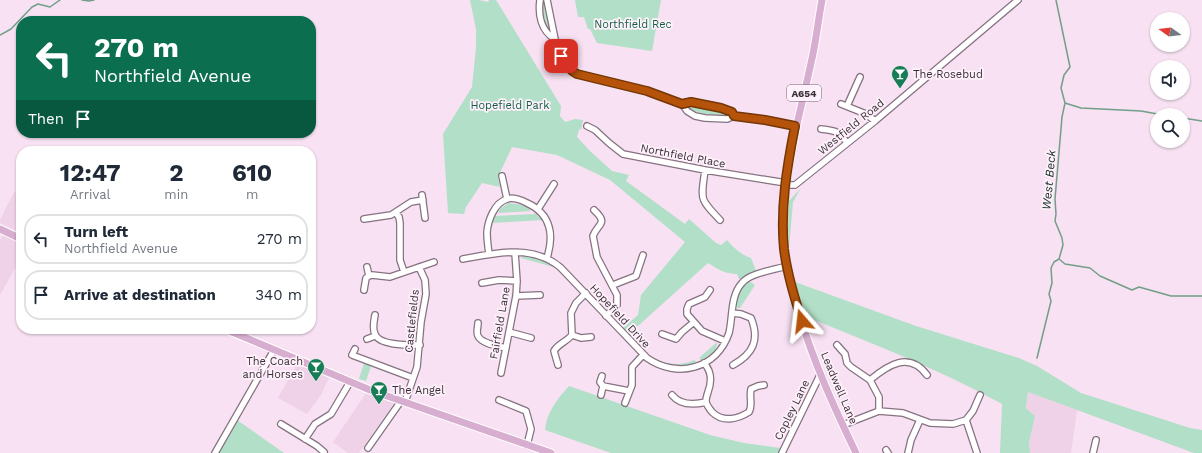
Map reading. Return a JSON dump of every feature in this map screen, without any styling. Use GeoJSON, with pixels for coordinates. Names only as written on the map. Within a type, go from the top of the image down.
{"type":"FeatureCollection","features":[{"type":"Feature","properties":{"kind":"main road","name":"Leadwell Lane"},"geometry":{"type":"LineString","coordinates":[[822,0],[811,62],[795,126],[786,184],[783,232],[787,266],[805,332],[820,375],[856,453]]}},
{"type":"Feature","properties":{"kind":"main road"},"geometry":{"type":"LineString","coordinates":[[0,229],[16,237]]}},
{"type":"Feature","properties":{"kind":"main road"},"geometry":{"type":"LineString","coordinates":[[237,334],[350,382],[403,402],[551,453]]}},
{"type":"Feature","properties":{"kind":"street"},"geometry":{"type":"LineString","coordinates":[[540,0],[539,9],[542,22],[549,35],[555,39]]}},
{"type":"Feature","properties":{"kind":"street"},"geometry":{"type":"LineString","coordinates":[[547,0],[555,39],[561,56],[566,66],[571,71],[581,75],[647,91],[682,104],[691,102],[710,105],[732,112],[734,116]]}},
{"type":"Feature","properties":{"kind":"street","name":"Westfield Road"},"geometry":{"type":"LineString","coordinates":[[786,184],[796,185],[1018,0]]}},
{"type":"Feature","properties":{"kind":"street"},"geometry":{"type":"LineString","coordinates":[[847,106],[860,77]]}},
{"type":"Feature","properties":{"kind":"street"},"geometry":{"type":"LineString","coordinates":[[682,104],[687,111],[695,116],[705,118],[727,119],[734,116],[795,126]]}},
{"type":"Feature","properties":{"kind":"street"},"geometry":{"type":"LineString","coordinates":[[841,104],[870,116],[874,121]]}},
{"type":"Feature","properties":{"kind":"street","name":"Northfield Place"},"geometry":{"type":"LineString","coordinates":[[587,126],[596,130],[623,154],[786,184]]}},
{"type":"Feature","properties":{"kind":"street"},"geometry":{"type":"LineString","coordinates":[[820,129],[841,134],[847,143]]}},
{"type":"Feature","properties":{"kind":"street"},"geometry":{"type":"LineString","coordinates":[[705,170],[702,190],[703,199],[706,206],[720,220]]}},
{"type":"Feature","properties":{"kind":"street"},"geometry":{"type":"LineString","coordinates":[[502,176],[507,199]]}},
{"type":"Feature","properties":{"kind":"street"},"geometry":{"type":"LineString","coordinates":[[538,209],[554,184]]}},
{"type":"Feature","properties":{"kind":"street"},"geometry":{"type":"LineString","coordinates":[[364,219],[384,217],[396,213],[410,202],[422,198],[425,218]]}},
{"type":"Feature","properties":{"kind":"street"},"geometry":{"type":"LineString","coordinates":[[489,254],[487,234],[488,224],[497,207],[507,199],[522,201],[538,209],[545,218],[551,237],[547,258]]}},
{"type":"Feature","properties":{"kind":"street"},"geometry":{"type":"LineString","coordinates":[[594,210],[602,218],[600,227],[593,236],[597,257],[613,285],[618,300],[614,308],[606,316]]}},
{"type":"Feature","properties":{"kind":"street"},"geometry":{"type":"LineString","coordinates":[[396,213],[399,217],[400,223],[400,260],[404,272]]}},
{"type":"Feature","properties":{"kind":"street"},"geometry":{"type":"LineString","coordinates":[[376,218],[376,225]]}},
{"type":"Feature","properties":{"kind":"street","name":"Hopefield Drive"},"geometry":{"type":"LineString","coordinates":[[463,259],[489,254],[515,253],[528,253],[547,258],[560,267],[586,293],[643,355],[653,362],[673,369],[685,369],[704,363],[714,355],[725,341],[737,291],[745,280],[750,276],[787,266]]}},
{"type":"Feature","properties":{"kind":"street","name":"Fairfield Lane"},"geometry":{"type":"LineString","coordinates":[[501,373],[516,296],[517,281],[515,253]]}},
{"type":"Feature","properties":{"kind":"street"},"geometry":{"type":"LineString","coordinates":[[613,285],[636,276],[643,255]]}},
{"type":"Feature","properties":{"kind":"street"},"geometry":{"type":"LineString","coordinates":[[364,290],[366,278],[369,276],[390,277],[434,262]]}},
{"type":"Feature","properties":{"kind":"street"},"geometry":{"type":"LineString","coordinates":[[594,267],[601,264]]}},
{"type":"Feature","properties":{"kind":"street","name":"Castlefields"},"geometry":{"type":"LineString","coordinates":[[368,448],[403,402],[417,367],[426,286],[419,266]]}},
{"type":"Feature","properties":{"kind":"street"},"geometry":{"type":"LineString","coordinates":[[367,267],[369,276]]}},
{"type":"Feature","properties":{"kind":"street"},"geometry":{"type":"LineString","coordinates":[[482,283],[499,280],[517,281]]}},
{"type":"Feature","properties":{"kind":"street"},"geometry":{"type":"LineString","coordinates":[[710,290],[705,297],[689,304],[687,314],[702,331],[725,341]]}},
{"type":"Feature","properties":{"kind":"street"},"geometry":{"type":"LineString","coordinates":[[558,365],[554,351],[556,347],[568,340],[572,335],[571,313],[576,303],[586,293]]}},
{"type":"Feature","properties":{"kind":"street"},"geometry":{"type":"LineString","coordinates":[[516,296],[540,295]]}},
{"type":"Feature","properties":{"kind":"street"},"geometry":{"type":"LineString","coordinates":[[732,313],[741,314],[751,318],[755,329],[755,342],[751,350],[742,363],[733,365]]}},
{"type":"Feature","properties":{"kind":"street"},"geometry":{"type":"LineString","coordinates":[[375,315],[373,324],[375,336]]}},
{"type":"Feature","properties":{"kind":"street"},"geometry":{"type":"LineString","coordinates":[[662,334],[676,339],[694,322]]}},
{"type":"Feature","properties":{"kind":"street"},"geometry":{"type":"LineString","coordinates":[[478,323],[477,335],[479,338],[483,341],[506,348]]}},
{"type":"Feature","properties":{"kind":"street"},"geometry":{"type":"LineString","coordinates":[[509,332],[531,338]]}},
{"type":"Feature","properties":{"kind":"street"},"geometry":{"type":"LineString","coordinates":[[572,335],[581,338],[591,337]]}},
{"type":"Feature","properties":{"kind":"street"},"geometry":{"type":"LineString","coordinates":[[375,336],[392,344],[420,345]]}},
{"type":"Feature","properties":{"kind":"street"},"geometry":{"type":"LineString","coordinates":[[367,340],[375,336]]}},
{"type":"Feature","properties":{"kind":"street"},"geometry":{"type":"LineString","coordinates":[[837,345],[845,354],[847,363],[870,380],[878,397],[879,411]]}},
{"type":"Feature","properties":{"kind":"street"},"geometry":{"type":"LineString","coordinates":[[355,349],[352,356],[413,378]]}},
{"type":"Feature","properties":{"kind":"street"},"geometry":{"type":"LineString","coordinates":[[215,453],[274,350]]}},
{"type":"Feature","properties":{"kind":"street"},"geometry":{"type":"LineString","coordinates":[[625,403],[633,378],[632,367],[643,355]]}},
{"type":"Feature","properties":{"kind":"street"},"geometry":{"type":"LineString","coordinates":[[870,380],[878,373],[901,361],[916,366],[923,370],[927,375]]}},
{"type":"Feature","properties":{"kind":"street"},"geometry":{"type":"LineString","coordinates":[[704,363],[711,373],[706,402],[719,417],[731,419],[738,418],[749,412],[751,409],[751,389],[764,385]]}},
{"type":"Feature","properties":{"kind":"street","name":"Copley Lane"},"geometry":{"type":"LineString","coordinates":[[782,453],[820,375]]}},
{"type":"Feature","properties":{"kind":"street"},"geometry":{"type":"LineString","coordinates":[[599,378],[600,382],[604,386],[629,391]]}},
{"type":"Feature","properties":{"kind":"street"},"geometry":{"type":"LineString","coordinates":[[305,439],[316,424],[331,414],[350,382]]}},
{"type":"Feature","properties":{"kind":"street"},"geometry":{"type":"LineString","coordinates":[[601,395],[604,386]]}},
{"type":"Feature","properties":{"kind":"street"},"geometry":{"type":"LineString","coordinates":[[842,425],[879,411],[904,413],[930,423],[953,424],[966,420],[973,411],[980,395]]}},
{"type":"Feature","properties":{"kind":"street"},"geometry":{"type":"LineString","coordinates":[[671,405],[674,397],[682,402],[691,404],[706,402]]}},
{"type":"Feature","properties":{"kind":"street"},"geometry":{"type":"LineString","coordinates":[[499,400],[526,411],[531,430],[527,445]]}},
{"type":"Feature","properties":{"kind":"street"},"geometry":{"type":"LineString","coordinates":[[908,453],[911,440],[920,420]]}},
{"type":"Feature","properties":{"kind":"street"},"geometry":{"type":"LineString","coordinates":[[966,420],[977,453]]}},
{"type":"Feature","properties":{"kind":"street"},"geometry":{"type":"LineString","coordinates":[[290,429],[294,423]]}},
{"type":"Feature","properties":{"kind":"street"},"geometry":{"type":"LineString","coordinates":[[281,424],[317,446],[325,453]]}},
{"type":"Feature","properties":{"kind":"street"},"geometry":{"type":"LineString","coordinates":[[1093,453],[1096,440]]}},
{"type":"Feature","properties":{"kind":"shaded area"},"geometry":{"type":"Polygon","coordinates":[[[14,192],[16,193],[16,231],[0,223],[0,220],[14,192]]]}},
{"type":"Feature","properties":{"kind":"shaded area"},"geometry":{"type":"Polygon","coordinates":[[[3,235],[16,240],[16,267],[0,295],[0,240],[3,235]]]}},
{"type":"Feature","properties":{"kind":"shaded area"},"geometry":{"type":"Polygon","coordinates":[[[297,364],[329,378],[321,395],[307,414],[278,398],[297,364]]]}},
{"type":"Feature","properties":{"kind":"shaded area"},"geometry":{"type":"Polygon","coordinates":[[[1028,392],[1077,410],[1071,453],[1030,453],[1029,443],[1035,416],[1026,408],[1028,392]]]}},
{"type":"Feature","properties":{"kind":"shaded area"},"geometry":{"type":"Polygon","coordinates":[[[366,393],[394,403],[359,453],[348,453],[333,442],[366,393]]]}},
{"type":"Feature","properties":{"kind":"green space","name":"Hopefield Park"},"geometry":{"type":"Polygon","coordinates":[[[470,0],[488,2],[489,0],[496,0],[561,106],[560,116],[565,122],[575,119],[583,120],[581,130],[579,129],[577,137],[590,151],[612,171],[629,175],[626,181],[685,224],[689,219],[716,243],[721,245],[727,240],[744,255],[751,258],[756,271],[739,279],[737,274],[724,272],[708,263],[629,334],[623,328],[638,315],[641,295],[685,242],[610,180],[557,155],[512,147],[498,177],[500,187],[482,183],[466,207],[464,214],[448,213],[443,134],[472,87],[476,48],[476,29],[470,0]]]}},
{"type":"Feature","properties":{"kind":"green space"},"geometry":{"type":"Polygon","coordinates":[[[542,0],[545,0],[551,33],[545,25],[542,0]]]}},
{"type":"Feature","properties":{"kind":"green space","name":"Northfield Rec"},"geometry":{"type":"Polygon","coordinates":[[[575,0],[661,0],[652,51],[597,43],[590,29],[588,29],[584,17],[578,17],[575,0]]]}},
{"type":"Feature","properties":{"kind":"green space"},"geometry":{"type":"Polygon","coordinates":[[[687,104],[722,110],[730,116],[721,118],[715,115],[700,113],[686,106],[687,104]]]}},
{"type":"Feature","properties":{"kind":"green space"},"geometry":{"type":"Polygon","coordinates":[[[801,188],[793,202],[789,248],[789,201],[801,188]]]}},
{"type":"Feature","properties":{"kind":"green space"},"geometry":{"type":"Polygon","coordinates":[[[508,203],[523,205],[530,211],[499,213],[499,210],[508,203]]]}},
{"type":"Feature","properties":{"kind":"green space"},"geometry":{"type":"Polygon","coordinates":[[[536,214],[542,220],[492,223],[495,216],[536,214]]]}},
{"type":"Feature","properties":{"kind":"green space"},"geometry":{"type":"Polygon","coordinates":[[[528,255],[545,260],[557,268],[521,258],[528,255]]]}},
{"type":"Feature","properties":{"kind":"green space"},"geometry":{"type":"Polygon","coordinates":[[[749,281],[755,285],[740,308],[738,308],[736,306],[738,295],[749,281]]]}},
{"type":"Feature","properties":{"kind":"green space"},"geometry":{"type":"Polygon","coordinates":[[[795,282],[916,326],[1019,358],[1037,366],[1081,393],[1190,428],[1202,430],[1202,453],[1194,453],[1028,392],[1026,408],[1035,416],[1029,443],[1030,453],[1000,453],[1002,404],[954,379],[879,346],[804,316],[795,282]]]}},
{"type":"Feature","properties":{"kind":"green space"},"geometry":{"type":"Polygon","coordinates":[[[716,343],[716,349],[707,357],[700,360],[700,357],[716,343]]]}},
{"type":"Feature","properties":{"kind":"green space"},"geometry":{"type":"Polygon","coordinates":[[[644,351],[655,359],[668,363],[681,364],[694,360],[696,362],[683,367],[668,366],[654,360],[644,351]]]}},
{"type":"Feature","properties":{"kind":"green space"},"geometry":{"type":"Polygon","coordinates":[[[364,363],[371,366],[366,381],[359,379],[364,363]]]}},
{"type":"Feature","properties":{"kind":"green space"},"geometry":{"type":"Polygon","coordinates":[[[569,386],[710,435],[744,443],[781,448],[778,453],[611,453],[545,430],[548,417],[553,406],[569,386]]]}},
{"type":"Feature","properties":{"kind":"green space"},"geometry":{"type":"Polygon","coordinates":[[[237,420],[284,453],[218,453],[237,420]]]}},
{"type":"Feature","properties":{"kind":"waterway"},"geometry":{"type":"LineString","coordinates":[[23,16],[32,7],[38,4],[50,7],[60,0]]}},
{"type":"Feature","properties":{"kind":"waterway"},"geometry":{"type":"LineString","coordinates":[[82,0],[94,0]]}},
{"type":"Feature","properties":{"kind":"waterway","name":"West Beck"},"geometry":{"type":"LineString","coordinates":[[1037,358],[1051,301],[1049,294],[1052,283],[1051,268],[1054,262],[1059,259],[1063,245],[1062,238],[1055,221],[1055,199],[1062,117],[1065,103],[1061,88],[1064,75],[1070,67],[1056,0]]}},
{"type":"Feature","properties":{"kind":"waterway"},"geometry":{"type":"LineString","coordinates":[[0,35],[11,29],[16,24]]}},
{"type":"Feature","properties":{"kind":"waterway"},"geometry":{"type":"LineString","coordinates":[[1065,103],[1081,108],[1150,113]]}},
{"type":"Feature","properties":{"kind":"waterway"},"geometry":{"type":"LineString","coordinates":[[1190,119],[1202,121]]}},
{"type":"Feature","properties":{"kind":"waterway"},"geometry":{"type":"LineString","coordinates":[[1059,259],[1065,264],[1090,268],[1100,276],[1132,290],[1139,287],[1171,296],[1202,296]]}},
{"type":"Feature","properties":{"kind":"place","name":"The Rosebud"},"geometry":{"type":"Point","coordinates":[900,89]}},
{"type":"Feature","properties":{"kind":"place","name":"The Coach and Horses"},"geometry":{"type":"Point","coordinates":[316,382]}},
{"type":"Feature","properties":{"kind":"place","name":"The Angel"},"geometry":{"type":"Point","coordinates":[379,405]}},
{"type":"Feature","properties":{"kind":"route"},"geometry":{"type":"LineString","coordinates":[[561,56],[566,66],[577,74],[647,91],[664,96],[682,104],[691,102],[710,105],[732,112],[734,116],[795,126],[785,193],[783,232],[784,249],[790,282],[802,321]]}}]}
